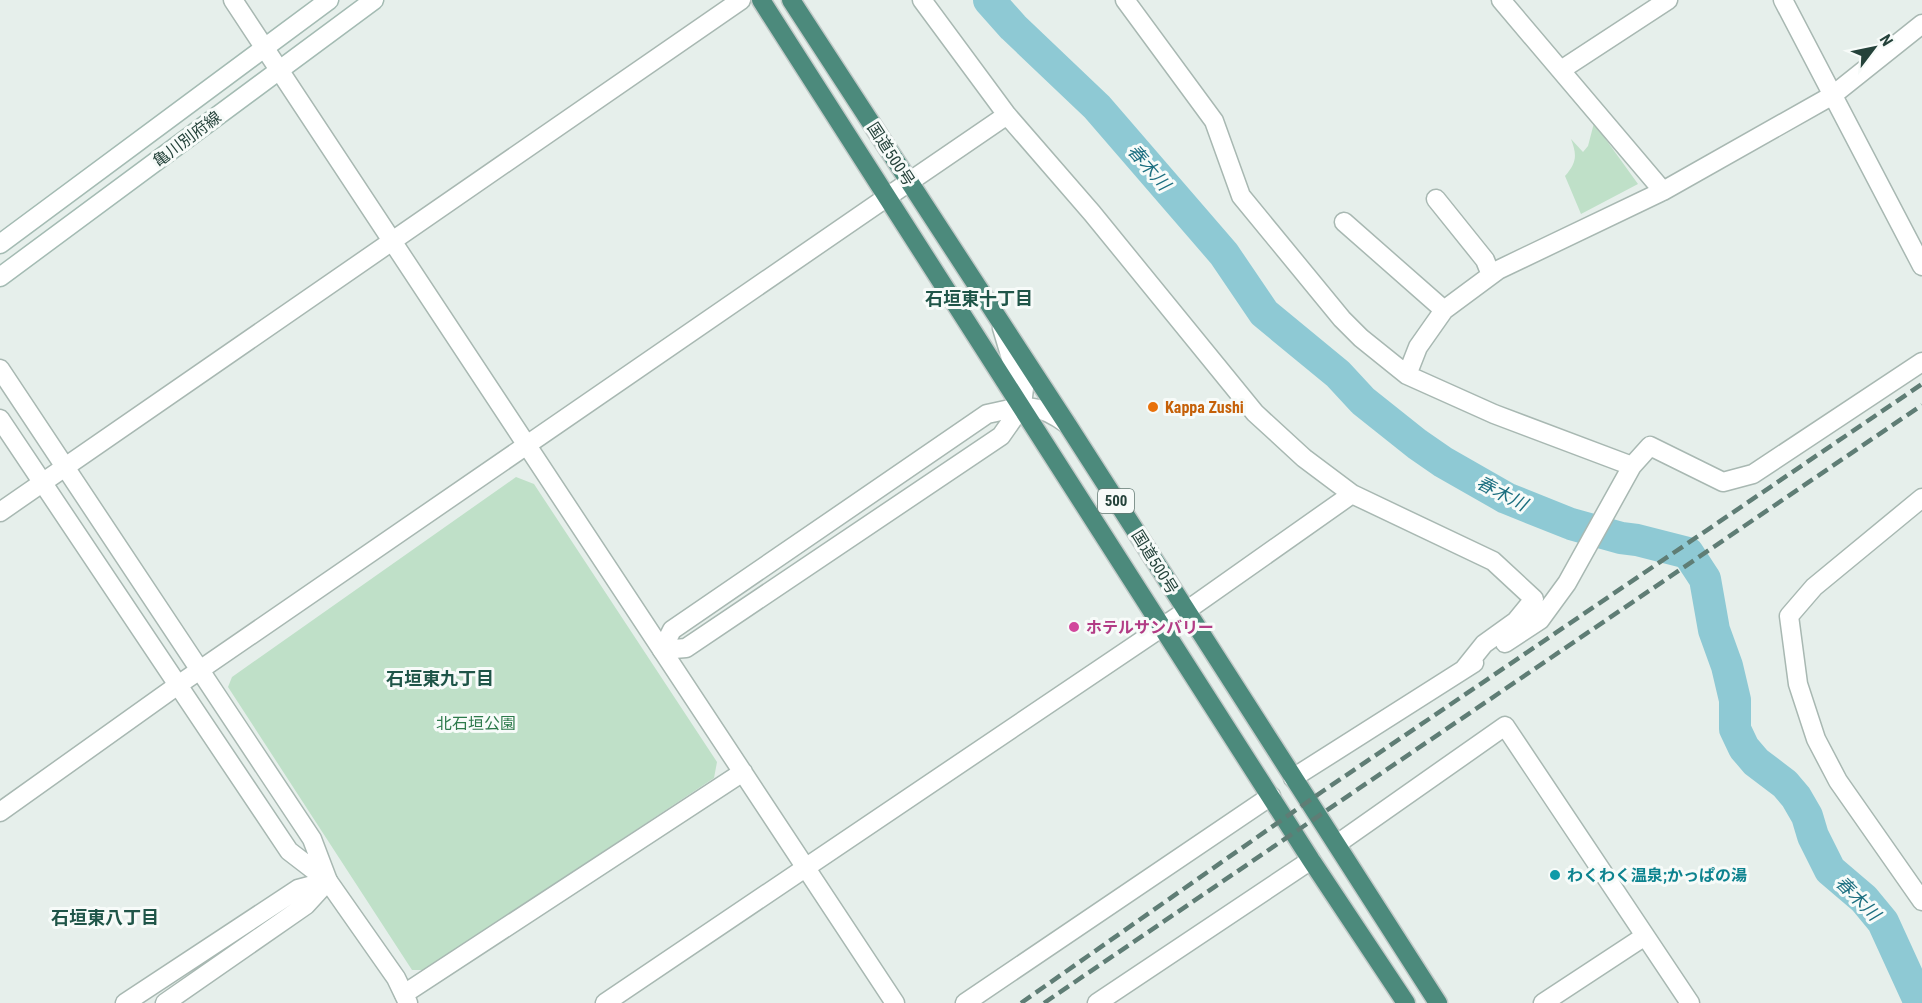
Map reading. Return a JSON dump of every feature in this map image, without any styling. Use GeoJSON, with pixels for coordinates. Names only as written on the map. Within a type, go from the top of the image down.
{"type":"FeatureCollection","features":[{"type":"Feature","properties":{"kind":"highway","name":"国道500号"},"geometry":{"type":"LineString","coordinates":[[761,0],[1311,860],[1406,1003]]}},
{"type":"Feature","properties":{"kind":"highway","name":"国道500号"},"geometry":{"type":"LineString","coordinates":[[791,0],[1067,424],[1438,1003]]}},
{"type":"Feature","properties":{"kind":"street"},"geometry":{"type":"LineString","coordinates":[[233,0],[895,1003]]}},
{"type":"Feature","properties":{"kind":"street","name":"亀川別府線"},"geometry":{"type":"LineString","coordinates":[[0,244],[329,0]]}},
{"type":"Feature","properties":{"kind":"street","name":"亀川別府線"},"geometry":{"type":"LineString","coordinates":[[0,277],[374,0]]}},
{"type":"Feature","properties":{"kind":"street"},"geometry":{"type":"LineString","coordinates":[[0,512],[741,0]]}},
{"type":"Feature","properties":{"kind":"street"},"geometry":{"type":"LineString","coordinates":[[922,0],[1007,115],[1092,213],[1256,413],[1304,458],[1352,494],[1493,561],[1534,599],[1516,621],[1484,644],[1464,669]]}},
{"type":"Feature","properties":{"kind":"street"},"geometry":{"type":"LineString","coordinates":[[1125,0],[1214,122],[1241,196],[1342,319],[1361,338],[1407,375],[1494,414],[1630,469]]}},
{"type":"Feature","properties":{"kind":"street"},"geometry":{"type":"LineString","coordinates":[[1501,0],[1663,191]]}},
{"type":"Feature","properties":{"kind":"street"},"geometry":{"type":"LineString","coordinates":[[1561,70],[1668,0]]}},
{"type":"Feature","properties":{"kind":"street"},"geometry":{"type":"LineString","coordinates":[[1783,0],[1922,266]]}},
{"type":"Feature","properties":{"kind":"street"},"geometry":{"type":"LineString","coordinates":[[1407,375],[1418,347],[1444,310],[1498,270],[1663,191],[1833,95],[1922,24]]}},
{"type":"Feature","properties":{"kind":"street"},"geometry":{"type":"LineString","coordinates":[[0,812],[178,685],[1007,115]]}},
{"type":"Feature","properties":{"kind":"street"},"geometry":{"type":"LineString","coordinates":[[1436,200],[1485,260],[1491,275]]}},
{"type":"Feature","properties":{"kind":"street"},"geometry":{"type":"LineString","coordinates":[[1344,222],[1444,310]]}},
{"type":"Feature","properties":{"kind":"street"},"geometry":{"type":"LineString","coordinates":[[662,650],[686,648],[1001,436],[1022,406],[1024,388],[1013,365],[1001,323]]}},
{"type":"Feature","properties":{"kind":"street"},"geometry":{"type":"LineString","coordinates":[[1293,778],[1540,620],[1567,583],[1630,469],[1650,446],[1723,482],[1753,474],[1922,362]]}},
{"type":"Feature","properties":{"kind":"street"},"geometry":{"type":"LineString","coordinates":[[0,369],[312,839],[328,881],[396,978],[406,999],[742,772]]}},
{"type":"Feature","properties":{"kind":"street"},"geometry":{"type":"LineString","coordinates":[[662,650],[672,630],[987,414],[1022,406],[1050,411],[1067,424]]}},
{"type":"Feature","properties":{"kind":"street"},"geometry":{"type":"LineString","coordinates":[[0,419],[289,851],[328,881]]}},
{"type":"Feature","properties":{"kind":"street"},"geometry":{"type":"LineString","coordinates":[[605,1003],[1186,611],[1352,494]]}},
{"type":"Feature","properties":{"kind":"street"},"geometry":{"type":"LineString","coordinates":[[1922,498],[1814,587],[1788,616],[1798,684],[1815,739],[1838,781],[1922,901]]}},
{"type":"Feature","properties":{"kind":"street"},"geometry":{"type":"LineString","coordinates":[[1337,844],[1505,726],[1690,1003]]}},
{"type":"Feature","properties":{"kind":"street"},"geometry":{"type":"LineString","coordinates":[[965,1003],[1271,796]]}},
{"type":"Feature","properties":{"kind":"street"},"geometry":{"type":"LineString","coordinates":[[1097,1003],[1311,860]]}},
{"type":"Feature","properties":{"kind":"street"},"geometry":{"type":"LineString","coordinates":[[125,1003],[298,889],[328,881]]}},
{"type":"Feature","properties":{"kind":"street"},"geometry":{"type":"LineString","coordinates":[[165,1003],[306,905],[328,881]]}},
{"type":"Feature","properties":{"kind":"street"},"geometry":{"type":"LineString","coordinates":[[1543,1003],[1645,936]]}},
{"type":"Feature","properties":{"kind":"green space"},"geometry":{"type":"Polygon","coordinates":[[[1594,123],[1638,184],[1581,214],[1565,176],[1575,158],[1571,139],[1583,152],[1588,146],[1594,123]]]}},
{"type":"Feature","properties":{"kind":"green space","name":"北石垣公園"},"geometry":{"type":"Polygon","coordinates":[[[516,477],[534,484],[717,762],[714,778],[425,970],[412,970],[228,687],[232,677],[516,477]]]}},
{"type":"Feature","properties":{"kind":"water"},"geometry":{"type":"Polygon","coordinates":[[[1922,975],[1922,1003],[1909,1003],[1903,976],[1922,975]]]}},
{"type":"Feature","properties":{"kind":"waterway","name":"春木川"},"geometry":{"type":"LineString","coordinates":[[989,0],[1013,27],[1097,107],[1224,254],[1264,313],[1338,374],[1363,401],[1417,444],[1443,462],[1506,498],[1571,524],[1688,553],[1705,579],[1714,630],[1727,666],[1735,700],[1735,729],[1744,748],[1756,762],[1785,784],[1796,797],[1807,816],[1813,836],[1830,870],[1864,899],[1883,922],[1920,1003]]}},
{"type":"Feature","properties":{"kind":"railway"},"geometry":{"type":"LineString","coordinates":[[1021,1003],[1323,791],[1922,384]]}},
{"type":"Feature","properties":{"kind":"railway"},"geometry":{"type":"LineString","coordinates":[[1044,1003],[1922,405]]}},
{"type":"Feature","properties":{"kind":"place","name":"Kappa Zushi"},"geometry":{"type":"Point","coordinates":[1153,407]}},
{"type":"Feature","properties":{"kind":"place","name":"ホテルサンバリー"},"geometry":{"type":"Point","coordinates":[1074,627]}},
{"type":"Feature","properties":{"kind":"place","name":"わくわく温泉;かっぱの湯"},"geometry":{"type":"Point","coordinates":[1555,875]}},
{"type":"Feature","properties":{"kind":"district","name":"石垣東十丁目"},"geometry":{"type":"Point","coordinates":[979,298]}},
{"type":"Feature","properties":{"kind":"district","name":"石垣東九丁目"},"geometry":{"type":"Point","coordinates":[440,678]}},
{"type":"Feature","properties":{"kind":"district","name":"石垣東八丁目"},"geometry":{"type":"Point","coordinates":[105,917]}}]}
